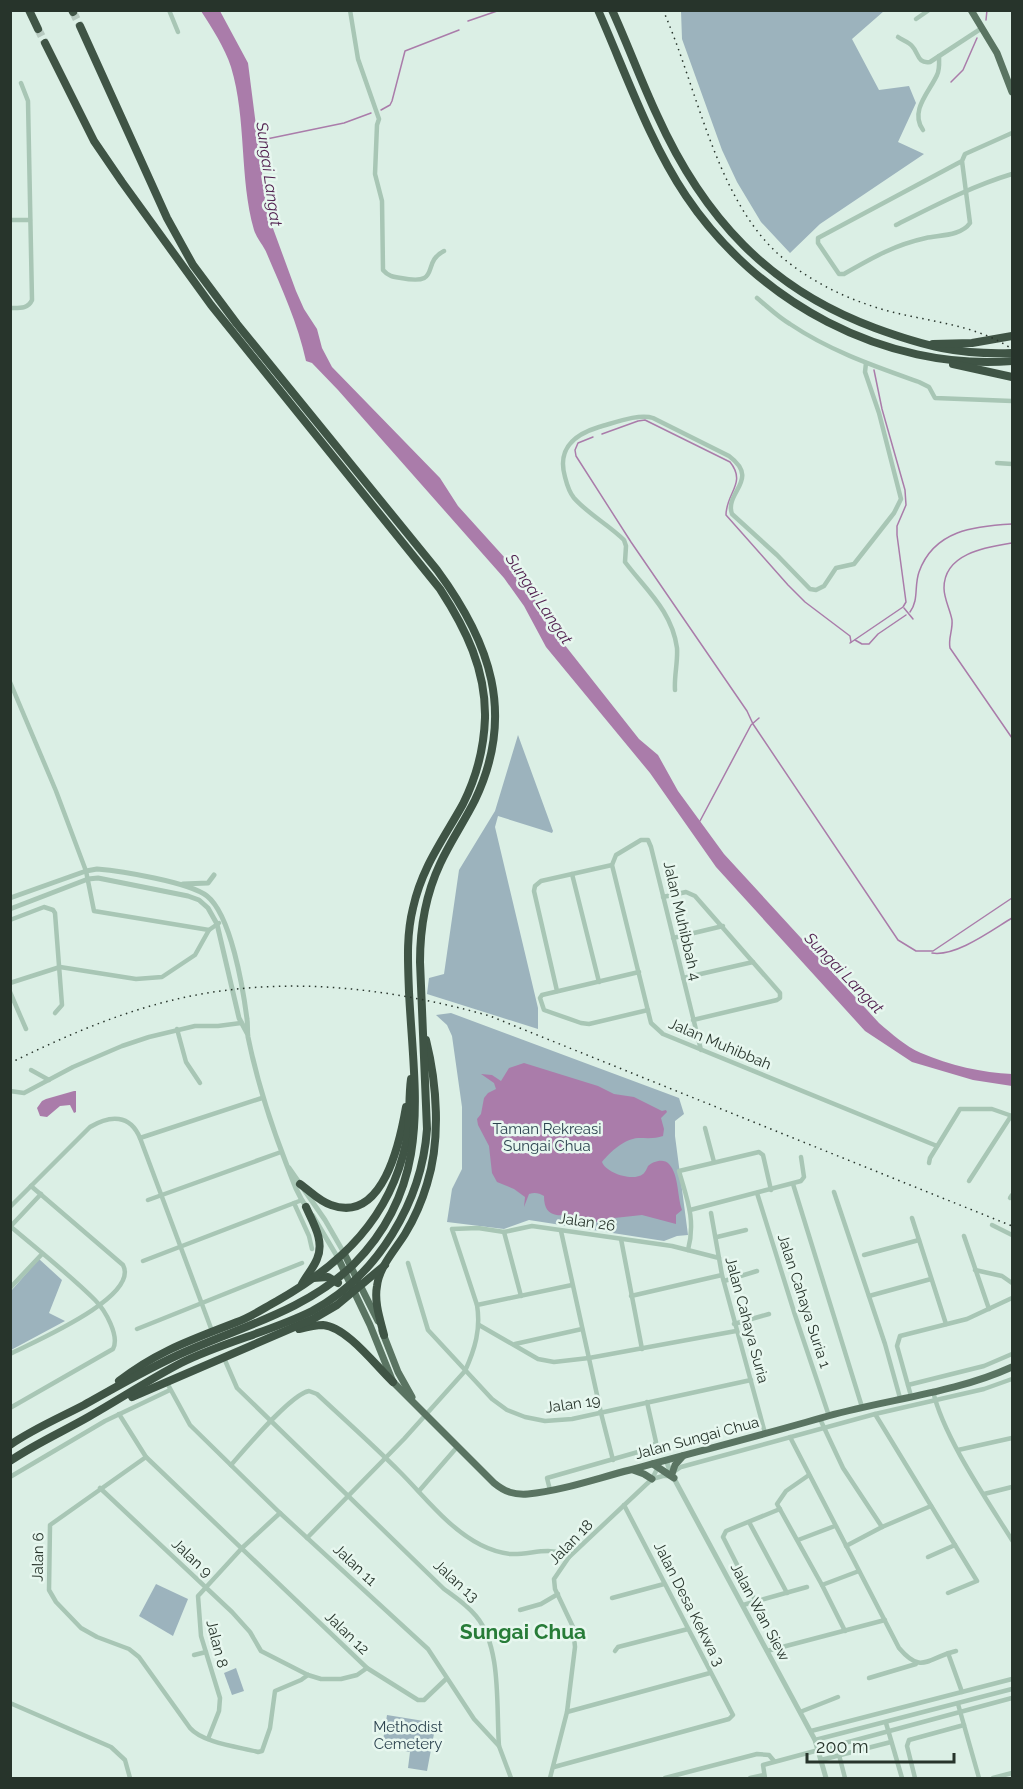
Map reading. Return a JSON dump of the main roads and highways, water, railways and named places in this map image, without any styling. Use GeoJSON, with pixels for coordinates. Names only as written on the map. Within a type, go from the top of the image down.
{"type":"FeatureCollection","features":[{"type":"Feature","properties":{"kind":"highway"},"geometry":{"type":"LineString","coordinates":[[29,10],[38,29]]}},
{"type":"Feature","properties":{"kind":"highway"},"geometry":{"type":"LineString","coordinates":[[598,10],[661,154],[686,196],[719,240],[745,265],[773,289],[826,321],[886,347],[1011,376]]}},
{"type":"Feature","properties":{"kind":"highway"},"geometry":{"type":"LineString","coordinates":[[612,10],[658,117],[684,168],[698,190],[753,256],[784,282],[837,313],[916,343],[960,352],[1012,352]]}},
{"type":"Feature","properties":{"kind":"highway"},"geometry":{"type":"LineString","coordinates":[[10,1461],[181,1363],[312,1311],[348,1285],[378,1254],[394,1232],[414,1192],[426,1146],[420,935],[429,890],[439,865],[484,780],[495,715],[494,691],[485,651],[464,609],[437,570],[237,324],[193,265],[167,218],[80,26]]}},
{"type":"Feature","properties":{"kind":"highway"},"geometry":{"type":"LineString","coordinates":[[10,1445],[178,1355],[268,1319],[308,1298],[334,1282],[365,1252],[387,1221],[404,1184],[414,1144],[416,1100],[408,962],[409,935],[417,892],[425,868],[467,794],[481,751],[484,732],[484,701],[474,652],[453,610],[423,567],[211,305],[120,180],[94,141],[45,43]]}},
{"type":"Feature","properties":{"kind":"highway"},"geometry":{"type":"LineString","coordinates":[[916,343],[957,344],[1012,337]]}},
{"type":"Feature","properties":{"kind":"highway"},"geometry":{"type":"LineString","coordinates":[[919,356],[960,361],[1012,361]]}},
{"type":"Feature","properties":{"kind":"highway"},"geometry":{"type":"LineString","coordinates":[[384,1335],[376,1293],[378,1278],[417,1211],[427,1185],[435,1152],[436,1123],[431,1068],[422,1022]]}},
{"type":"Feature","properties":{"kind":"highway"},"geometry":{"type":"LineString","coordinates":[[300,1184],[327,1204],[338,1207],[356,1206],[372,1196],[386,1176],[398,1148],[413,1067]]}},
{"type":"Feature","properties":{"kind":"highway"},"geometry":{"type":"LineString","coordinates":[[107,1392],[149,1359],[249,1317],[302,1286],[360,1238],[379,1211],[399,1166],[408,1132],[409,1089]]}},
{"type":"Feature","properties":{"kind":"highway"},"geometry":{"type":"LineString","coordinates":[[302,1286],[316,1262],[320,1248],[317,1232],[304,1204]]}},
{"type":"Feature","properties":{"kind":"highway"},"geometry":{"type":"LineString","coordinates":[[360,1238],[355,1257],[360,1266],[364,1270],[375,1271],[385,1265]]}},
{"type":"Feature","properties":{"kind":"highway"},"geometry":{"type":"LineString","coordinates":[[90,1416],[166,1381],[286,1332],[337,1305],[385,1265]]}},
{"type":"Feature","properties":{"kind":"highway"},"geometry":{"type":"LineString","coordinates":[[312,1278],[328,1276],[338,1283],[341,1296],[337,1305]]}},
{"type":"Feature","properties":{"kind":"highway"},"geometry":{"type":"LineString","coordinates":[[286,1332],[322,1325],[334,1328],[349,1339],[393,1382]]}},
{"type":"Feature","properties":{"kind":"main road"},"geometry":{"type":"LineString","coordinates":[[971,10],[1000,60],[1012,92]]}},
{"type":"Feature","properties":{"kind":"main road","name":"Jalan Sungai Chua"},"geometry":{"type":"LineString","coordinates":[[341,1256],[361,1286],[398,1372],[418,1405]]}},
{"type":"Feature","properties":{"kind":"main road","name":"Jalan Sungai Chua"},"geometry":{"type":"LineString","coordinates":[[341,1256],[393,1382],[494,1484],[506,1492],[524,1494],[550,1490],[659,1463],[862,1407],[990,1376],[1012,1366]]}},
{"type":"Feature","properties":{"kind":"main road"},"geometry":{"type":"LineString","coordinates":[[659,1463],[673,1476],[675,1465],[685,1455]]}},
{"type":"Feature","properties":{"kind":"main road"},"geometry":{"type":"LineString","coordinates":[[630,1469],[652,1479]]}},
{"type":"Feature","properties":{"kind":"waterway"},"geometry":{"type":"LineString","coordinates":[[468,21],[500,10]]}},
{"type":"Feature","properties":{"kind":"waterway"},"geometry":{"type":"LineString","coordinates":[[986,20],[987,10]]}},
{"type":"Feature","properties":{"kind":"waterway"},"geometry":{"type":"LineString","coordinates":[[381,110],[390,105],[392,101],[405,51],[459,30]]}},
{"type":"Feature","properties":{"kind":"waterway"},"geometry":{"type":"LineString","coordinates":[[951,82],[963,70],[977,38]]}},
{"type":"Feature","properties":{"kind":"waterway","name":"Sungai Langat"},"geometry":{"type":"LineString","coordinates":[[257,141],[344,123],[371,113]]}},
{"type":"Feature","properties":{"kind":"waterway"},"geometry":{"type":"LineString","coordinates":[[850,643],[903,607],[906,602],[897,535],[897,526],[906,505],[905,490],[882,409],[874,370]]}},
{"type":"Feature","properties":{"kind":"waterway"},"geometry":{"type":"LineString","coordinates":[[602,434],[645,420],[730,462],[737,476],[726,515],[788,585],[805,602],[850,636],[851,642]]}},
{"type":"Feature","properties":{"kind":"waterway"},"geometry":{"type":"LineString","coordinates":[[593,437],[578,443],[575,450],[576,456],[631,542],[747,711],[753,724],[898,940],[916,951],[933,951],[1012,898]]}},
{"type":"Feature","properties":{"kind":"waterway"},"geometry":{"type":"LineString","coordinates":[[910,612],[914,603],[919,572],[935,547],[945,539],[970,529],[1012,524]]}},
{"type":"Feature","properties":{"kind":"waterway"},"geometry":{"type":"LineString","coordinates":[[1012,543],[979,550],[959,559],[946,576],[944,588],[952,620],[950,648],[1012,738]]}},
{"type":"Feature","properties":{"kind":"waterway"},"geometry":{"type":"LineString","coordinates":[[904,608],[913,619]]}},
{"type":"Feature","properties":{"kind":"waterway"},"geometry":{"type":"LineString","coordinates":[[855,640],[862,644],[869,644],[878,634],[906,615]]}},
{"type":"Feature","properties":{"kind":"waterway"},"geometry":{"type":"LineString","coordinates":[[700,821],[751,725],[759,718]]}},
{"type":"Feature","properties":{"kind":"waterway"},"geometry":{"type":"LineString","coordinates":[[932,953],[942,953],[963,947],[1012,918]]}},
{"type":"Feature","properties":{"kind":"tunnel"},"geometry":{"type":"LineString","coordinates":[[73,12],[80,26]]}},
{"type":"Feature","properties":{"kind":"tunnel"},"geometry":{"type":"LineString","coordinates":[[38,29],[45,43]]}},
{"type":"Feature","properties":{"kind":"railway"},"geometry":{"type":"LineString","coordinates":[[663,10],[722,170],[737,201],[755,228],[776,252],[807,276],[854,300],[884,310],[978,332],[1012,349]]}},
{"type":"Feature","properties":{"kind":"railway"},"geometry":{"type":"LineString","coordinates":[[10,1063],[99,1023],[154,1005],[196,995],[281,986],[365,990],[449,1005],[490,1016],[1012,1226]]}},
{"type":"Feature","properties":{"kind":"district","name":"Sungai Chua"},"geometry":{"type":"Point","coordinates":[523,1631]}},
{"type":"Feature","properties":{"kind":"park label","name":"Taman Rekreasi Sungai Chua"},"geometry":{"type":"Point","coordinates":[547,1138]}},
{"type":"Feature","properties":{"kind":"park label","name":"Methodist Cemetery"},"geometry":{"type":"Point","coordinates":[408,1736]}}]}
